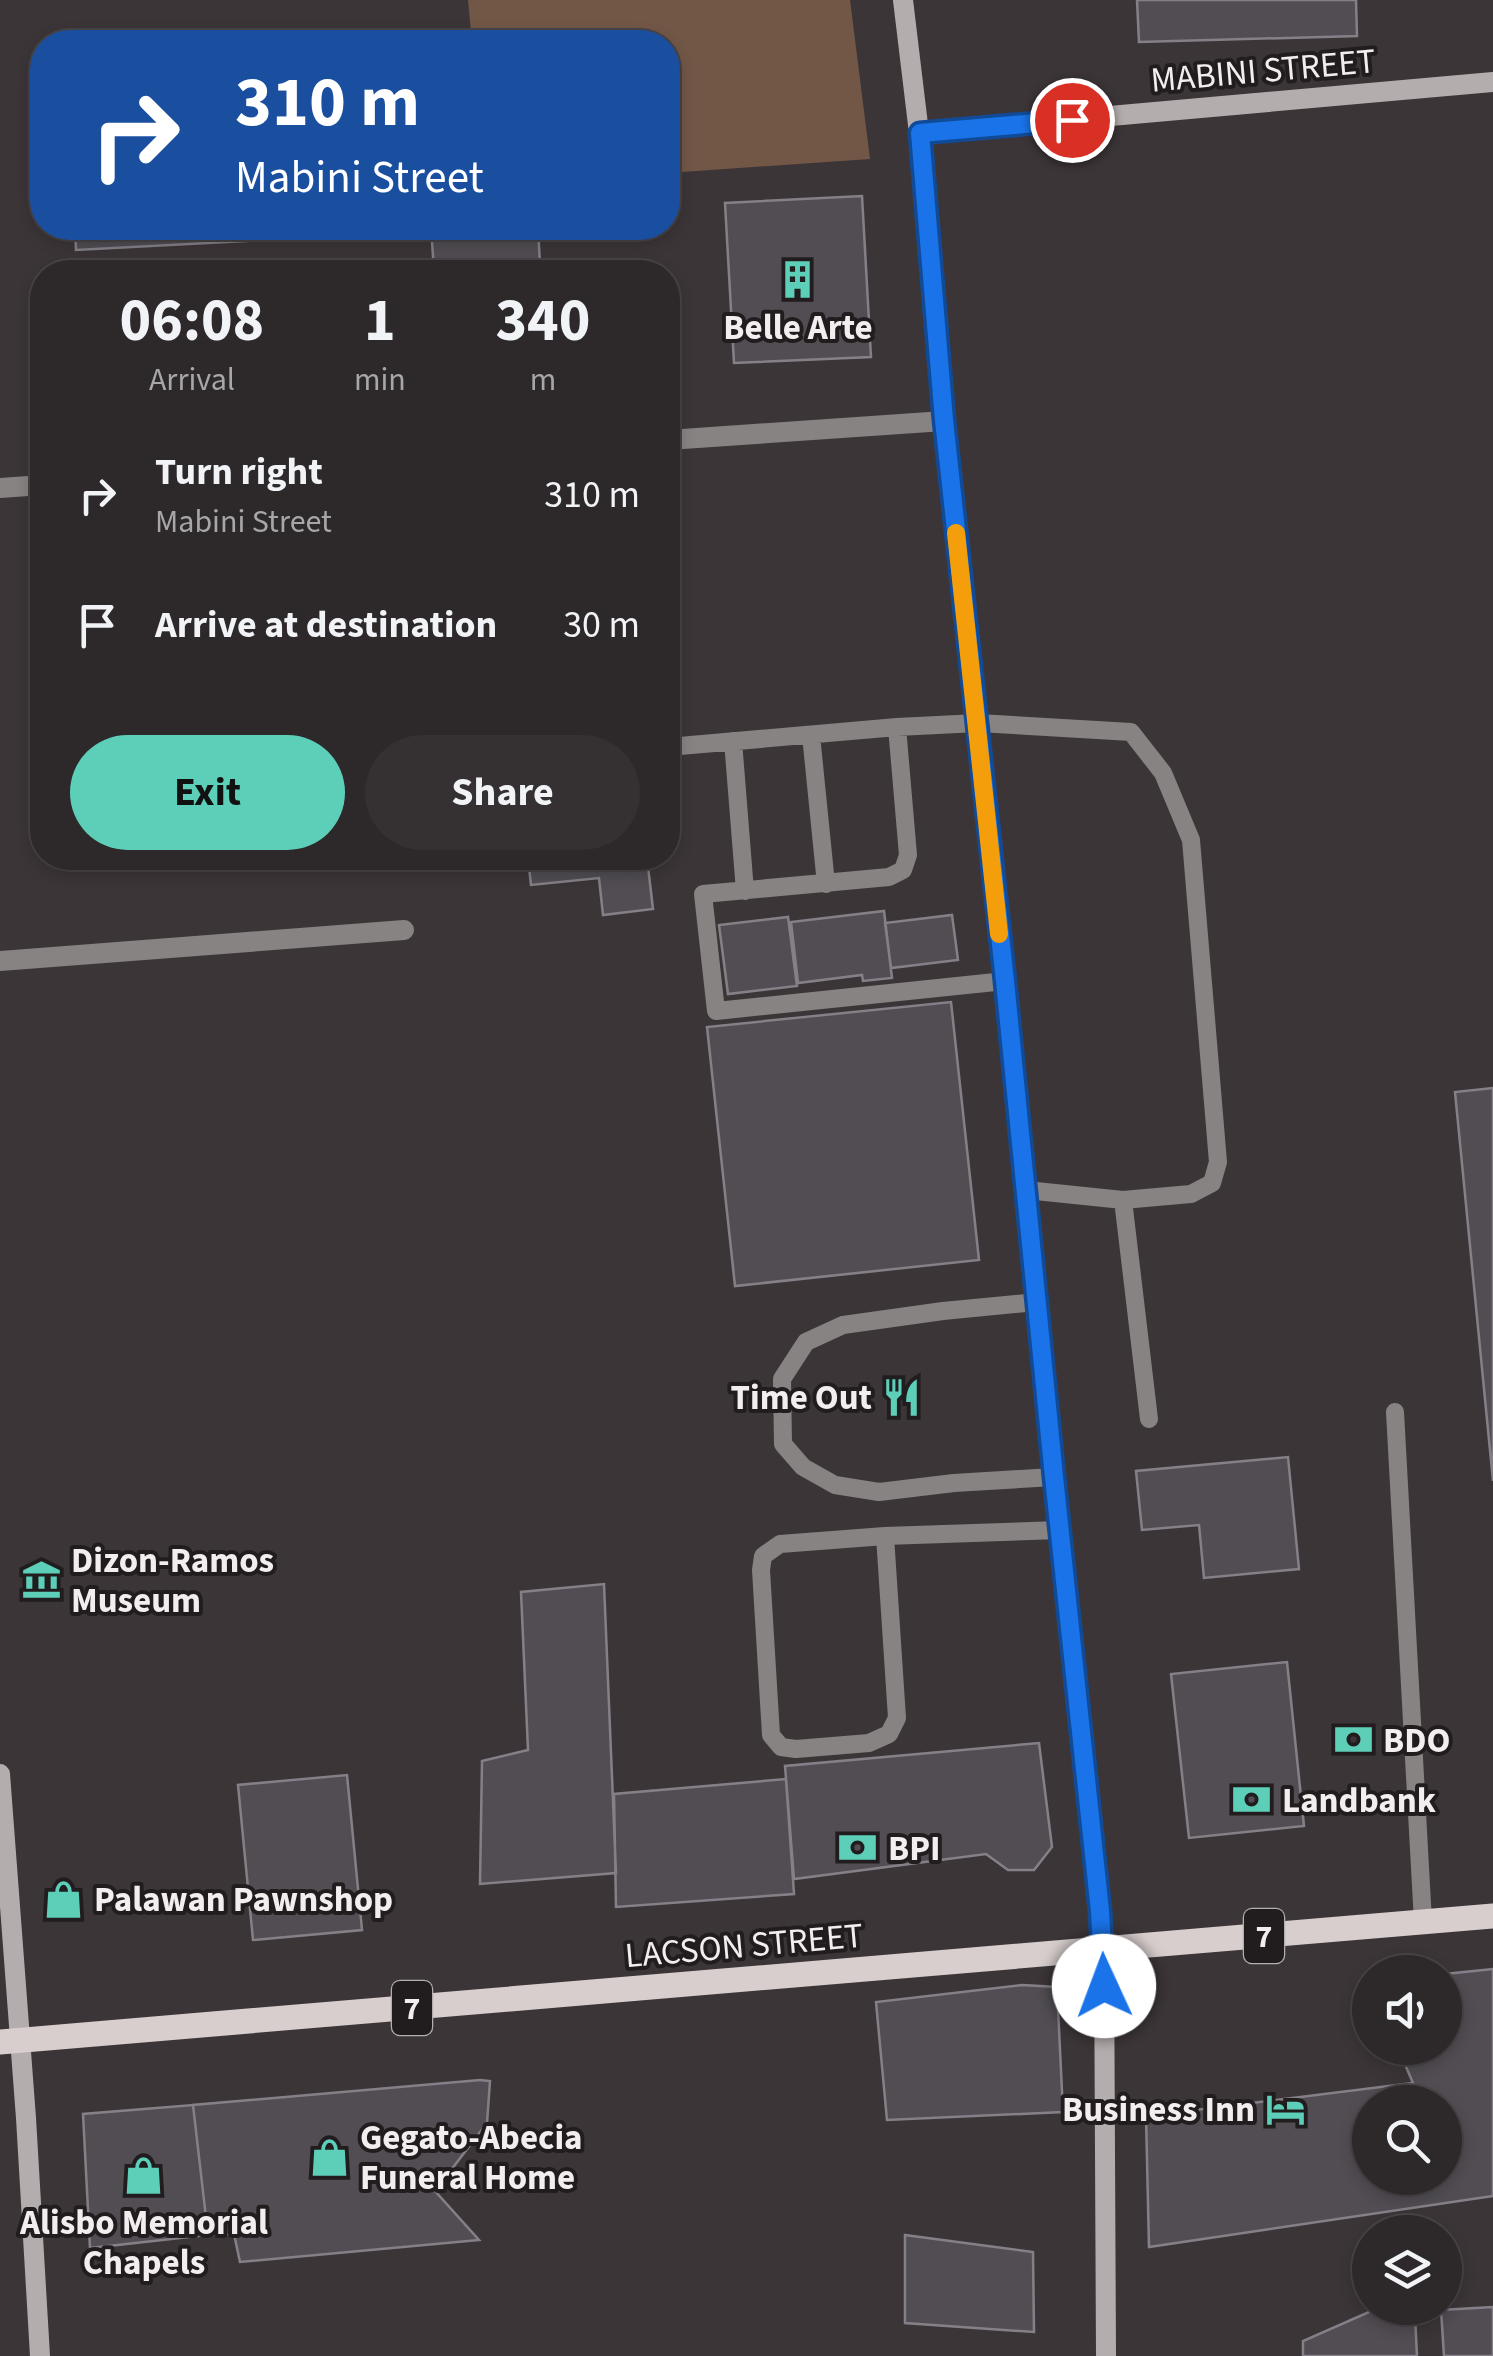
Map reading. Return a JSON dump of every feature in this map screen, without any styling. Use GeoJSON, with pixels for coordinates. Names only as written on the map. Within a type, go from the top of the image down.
{"type":"FeatureCollection","features":[{"type":"Feature","properties":{"kind":"main road","name":"LACSON STREET"},"geometry":{"type":"LineString","coordinates":[[10,2041],[1493,1916]]}},
{"type":"Feature","properties":{"kind":"street"},"geometry":{"type":"LineString","coordinates":[[903,0],[920,133],[944,420],[1104,1949],[1106,2356]]}},
{"type":"Feature","properties":{"kind":"street","name":"MABINI STREET"},"geometry":{"type":"LineString","coordinates":[[920,133],[1493,82]]}},
{"type":"Feature","properties":{"kind":"street"},"geometry":{"type":"LineString","coordinates":[[680,439],[944,420]]}},
{"type":"Feature","properties":{"kind":"street"},"geometry":{"type":"LineString","coordinates":[[0,488],[30,486]]}},
{"type":"Feature","properties":{"kind":"street"},"geometry":{"type":"LineString","coordinates":[[0,961],[404,930]]}},
{"type":"Feature","properties":{"kind":"street"},"geometry":{"type":"LineString","coordinates":[[0,1774],[10,2041],[40,2356]]}},
{"type":"Feature","properties":{"kind":"lane"},"geometry":{"type":"LineString","coordinates":[[680,745],[978,723],[1130,732],[1163,773],[1190,840],[1218,1162],[1212,1183],[1192,1194],[1123,1200],[1026,1190]]}},
{"type":"Feature","properties":{"kind":"lane"},"geometry":{"type":"LineString","coordinates":[[897,727],[908,855],[902,870],[890,877],[704,894],[716,1010],[1005,981]]}},
{"type":"Feature","properties":{"kind":"lane"},"geometry":{"type":"LineString","coordinates":[[811,735],[826,884]]}},
{"type":"Feature","properties":{"kind":"lane"},"geometry":{"type":"LineString","coordinates":[[733,741],[745,891]]}},
{"type":"Feature","properties":{"kind":"lane"},"geometry":{"type":"LineString","coordinates":[[1123,1200],[1148,1419]]}},
{"type":"Feature","properties":{"kind":"lane"},"geometry":{"type":"LineString","coordinates":[[1038,1302],[843,1324],[806,1342],[782,1379],[783,1444],[803,1468],[835,1485],[879,1492],[1054,1477]]}},
{"type":"Feature","properties":{"kind":"lane"},"geometry":{"type":"LineString","coordinates":[[1395,1412],[1424,1922]]}},
{"type":"Feature","properties":{"kind":"lane"},"geometry":{"type":"LineString","coordinates":[[885,1536],[897,1718],[889,1734],[870,1743],[781,1747],[770,1735],[761,1570],[764,1556],[780,1544],[885,1536],[1060,1530]]}},
{"type":"Feature","properties":{"kind":"shaded area"},"geometry":{"type":"Polygon","coordinates":[[[468,0],[850,0],[870,159],[680,172],[680,30],[471,30],[468,0]]]}},
{"type":"Feature","properties":{"kind":"building"},"geometry":{"type":"Polygon","coordinates":[[[1137,0],[1356,0],[1357,36],[1139,42],[1137,0]]]}},
{"type":"Feature","properties":{"kind":"building","name":"Belle Arte"},"geometry":{"type":"Polygon","coordinates":[[[862,196],[871,357],[734,363],[725,203],[862,196]]]}},
{"type":"Feature","properties":{"kind":"building"},"geometry":{"type":"Polygon","coordinates":[[[76,240],[264,240],[76,250],[76,240]]]}},
{"type":"Feature","properties":{"kind":"building"},"geometry":{"type":"Polygon","coordinates":[[[432,240],[539,240],[540,260],[433,260],[432,240]]]}},
{"type":"Feature","properties":{"kind":"building"},"geometry":{"type":"Polygon","coordinates":[[[529,870],[648,870],[653,909],[603,915],[599,878],[531,885],[529,870]]]}},
{"type":"Feature","properties":{"kind":"building"},"geometry":{"type":"Polygon","coordinates":[[[884,911],[892,978],[863,981],[862,975],[798,983],[791,922],[884,911]]]}},
{"type":"Feature","properties":{"kind":"building"},"geometry":{"type":"Polygon","coordinates":[[[952,915],[958,960],[891,968],[885,923],[952,915]]]}},
{"type":"Feature","properties":{"kind":"building"},"geometry":{"type":"Polygon","coordinates":[[[788,917],[797,986],[728,994],[719,925],[788,917]]]}},
{"type":"Feature","properties":{"kind":"building"},"geometry":{"type":"Polygon","coordinates":[[[951,1002],[979,1260],[735,1286],[707,1027],[951,1002]]]}},
{"type":"Feature","properties":{"kind":"building"},"geometry":{"type":"Polygon","coordinates":[[[1493,1088],[1493,1481],[1455,1092],[1493,1088]]]}},
{"type":"Feature","properties":{"kind":"building"},"geometry":{"type":"Polygon","coordinates":[[[1288,1457],[1299,1569],[1204,1578],[1199,1525],[1142,1530],[1136,1471],[1288,1457]]]}},
{"type":"Feature","properties":{"kind":"building"},"geometry":{"type":"Polygon","coordinates":[[[604,1584],[616,1873],[480,1884],[482,1761],[528,1750],[521,1592],[604,1584]]]}},
{"type":"Feature","properties":{"kind":"building"},"geometry":{"type":"Polygon","coordinates":[[[1287,1662],[1304,1826],[1189,1838],[1171,1674],[1287,1662]]]}},
{"type":"Feature","properties":{"kind":"building"},"geometry":{"type":"Polygon","coordinates":[[[1039,1743],[1052,1847],[1034,1870],[1008,1870],[986,1854],[794,1879],[785,1766],[1039,1743]]]}},
{"type":"Feature","properties":{"kind":"building"},"geometry":{"type":"Polygon","coordinates":[[[347,1775],[362,1930],[253,1940],[238,1785],[347,1775]]]}},
{"type":"Feature","properties":{"kind":"building"},"geometry":{"type":"Polygon","coordinates":[[[786,1779],[794,1894],[616,1907],[614,1794],[786,1779]]]}},
{"type":"Feature","properties":{"kind":"building","name":"Business Inn"},"geometry":{"type":"Polygon","coordinates":[[[1493,1969],[1493,2196],[1149,2247],[1146,2116],[1352,2091],[1352,2195],[1462,2195],[1462,2085],[1397,2085],[1413,2083],[1405,2065],[1462,2065],[1462,1972],[1493,1969]]]}},
{"type":"Feature","properties":{"kind":"building"},"geometry":{"type":"Polygon","coordinates":[[[1022,1985],[1057,1987],[1063,2112],[887,2120],[876,2002],[1022,1985]]]}},
{"type":"Feature","properties":{"kind":"building","name":"Gegato-Abecia Funeral Home"},"geometry":{"type":"Polygon","coordinates":[[[490,2081],[487,2123],[435,2191],[479,2240],[240,2262],[234,2234],[208,2235],[193,2105],[490,2081]]]}},
{"type":"Feature","properties":{"kind":"building","name":"Alisbo Memorial Chapels"},"geometry":{"type":"Polygon","coordinates":[[[193,2105],[208,2235],[90,2248],[83,2114],[193,2105]]]}},
{"type":"Feature","properties":{"kind":"building"},"geometry":{"type":"Polygon","coordinates":[[[905,2235],[1033,2252],[1034,2332],[905,2323],[905,2235]]]}},
{"type":"Feature","properties":{"kind":"building"},"geometry":{"type":"Polygon","coordinates":[[[1493,2307],[1493,2356],[1444,2356],[1442,2325],[1462,2325],[1462,2309],[1493,2307]]]}},
{"type":"Feature","properties":{"kind":"building"},"geometry":{"type":"Polygon","coordinates":[[[1352,2319],[1352,2325],[1415,2325],[1417,2356],[1303,2356],[1303,2341],[1352,2319]]]}},
{"type":"Feature","properties":{"kind":"slow traffic"},"geometry":{"type":"LineString","coordinates":[[956,533],[999,934]]}},
{"type":"Feature","properties":{"kind":"place","name":"Belle Arte"},"geometry":{"type":"Point","coordinates":[798,280]}},
{"type":"Feature","properties":{"kind":"place","name":"Time Out"},"geometry":{"type":"Point","coordinates":[902,1397]}},
{"type":"Feature","properties":{"kind":"place","name":"Dizon-Ramos Museum"},"geometry":{"type":"Point","coordinates":[41,1580]}},
{"type":"Feature","properties":{"kind":"place","name":"BDO"},"geometry":{"type":"Point","coordinates":[1353,1740]}},
{"type":"Feature","properties":{"kind":"place","name":"Landbank"},"geometry":{"type":"Point","coordinates":[1252,1800]}},
{"type":"Feature","properties":{"kind":"place","name":"BPI"},"geometry":{"type":"Point","coordinates":[858,1848]}},
{"type":"Feature","properties":{"kind":"place","name":"Palawan Pawnshop"},"geometry":{"type":"Point","coordinates":[64,1899]}},
{"type":"Feature","properties":{"kind":"place","name":"Business Inn"},"geometry":{"type":"Point","coordinates":[1285,2109]}},
{"type":"Feature","properties":{"kind":"place","name":"Gegato-Abecia Funeral Home"},"geometry":{"type":"Point","coordinates":[330,2157]}},
{"type":"Feature","properties":{"kind":"place","name":"Alisbo Memorial Chapels"},"geometry":{"type":"Point","coordinates":[144,2175]}},
{"type":"Feature","properties":{"kind":"route"},"geometry":{"type":"LineString","coordinates":[[1072,120],[920,133],[944,420],[1038,1302],[1104,1949],[1104,1986]]}}]}
